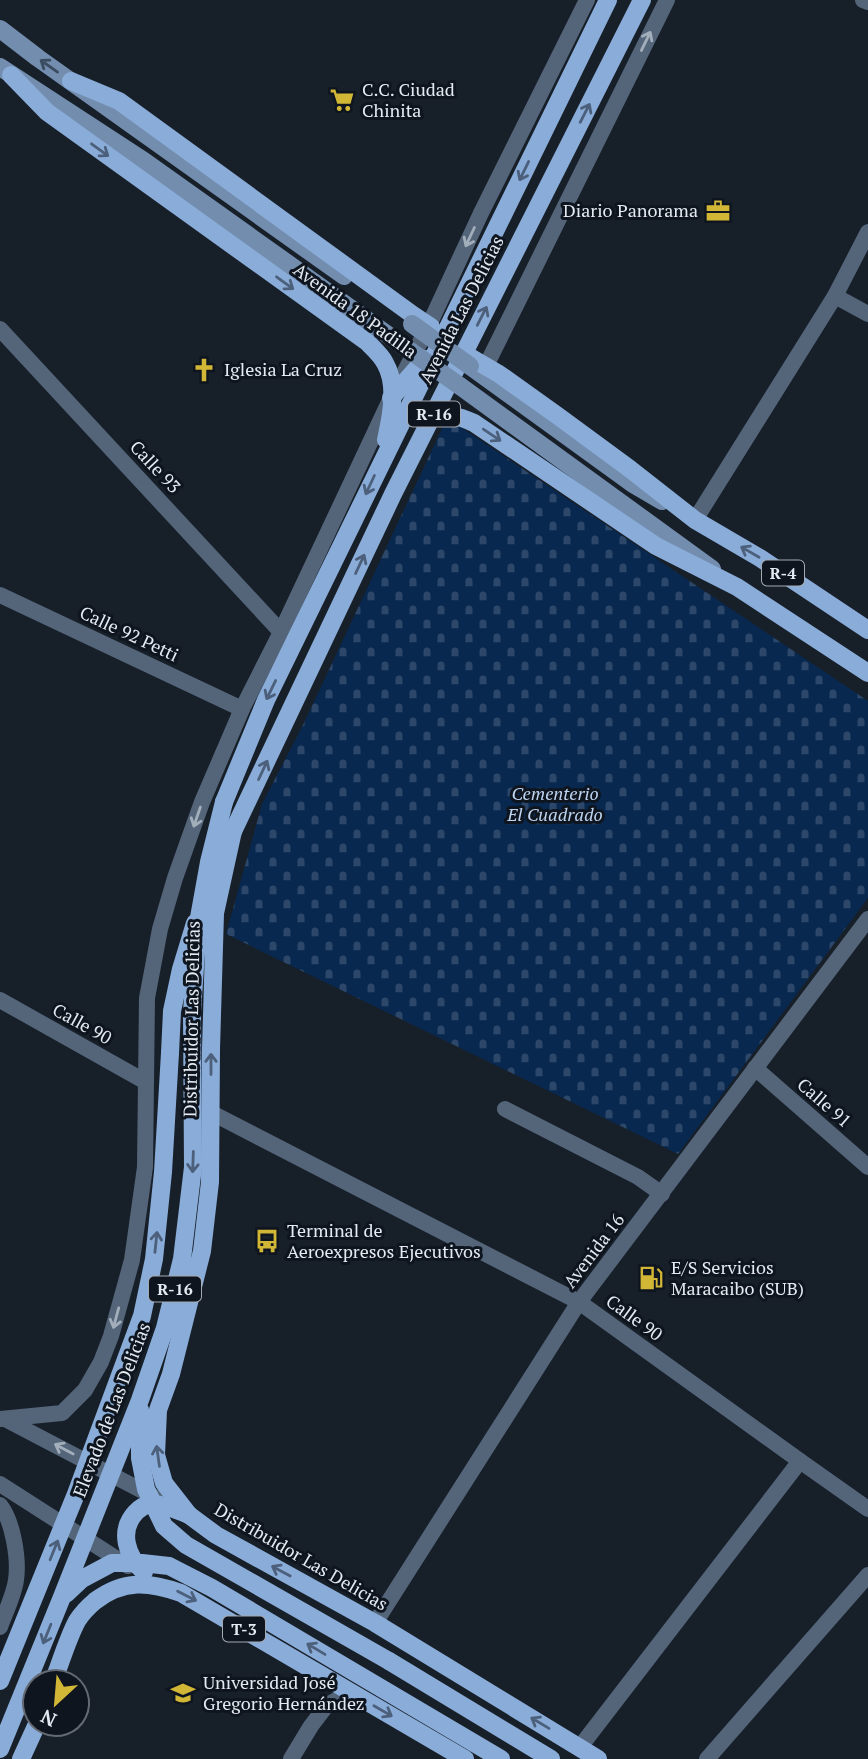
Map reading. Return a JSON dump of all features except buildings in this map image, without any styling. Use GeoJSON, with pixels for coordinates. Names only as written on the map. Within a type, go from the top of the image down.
{"type":"FeatureCollection","features":[{"type":"Feature","properties":{"kind":"main road","name":"Avenida Las Delicias"},"geometry":{"type":"LineString","coordinates":[[224,802],[266,700],[382,460],[436,331],[608,0]]}},
{"type":"Feature","properties":{"kind":"main road","name":"Avenida Las Delicias"},"geometry":{"type":"LineString","coordinates":[[233,831],[393,494],[642,0]]}},
{"type":"Feature","properties":{"kind":"main road"},"geometry":{"type":"LineString","coordinates":[[5,71],[47,112],[367,342],[385,361],[392,379],[382,460]]}},
{"type":"Feature","properties":{"kind":"main road"},"geometry":{"type":"LineString","coordinates":[[71,81],[118,101],[436,331],[391,398]]}},
{"type":"Feature","properties":{"kind":"main road"},"geometry":{"type":"LineString","coordinates":[[463,353],[558,416],[630,468],[695,520]]}},
{"type":"Feature","properties":{"kind":"main road"},"geometry":{"type":"LineString","coordinates":[[430,420],[440,415],[459,416],[474,423],[656,546],[737,587]]}},
{"type":"Feature","properties":{"kind":"main road","name":"R-4"},"geometry":{"type":"LineString","coordinates":[[695,520],[760,558],[868,630]]}},
{"type":"Feature","properties":{"kind":"main road","name":"R-4"},"geometry":{"type":"LineString","coordinates":[[737,587],[868,673]]}},
{"type":"Feature","properties":{"kind":"main road","name":"Elevado de Las Delicias"},"geometry":{"type":"LineString","coordinates":[[0,1749],[140,1400],[165,1328],[182,1259],[193,1167],[192,1012],[198,923],[224,802]]}},
{"type":"Feature","properties":{"kind":"main road","name":"Elevado de Las Delicias"},"geometry":{"type":"LineString","coordinates":[[0,1681],[76,1494],[142,1316],[155,1247],[163,1172],[172,1011],[193,926],[233,831]]}},
{"type":"Feature","properties":{"kind":"main road","name":"Distribuidor Las Delicias"},"geometry":{"type":"LineString","coordinates":[[233,831],[215,913],[210,1182],[202,1251],[171,1374],[158,1410],[156,1455],[164,1483],[189,1515],[216,1535],[375,1623],[598,1759]]}},
{"type":"Feature","properties":{"kind":"main road"},"geometry":{"type":"LineString","coordinates":[[140,1400],[140,1458],[146,1489],[164,1526],[186,1545],[389,1661],[551,1759]]}},
{"type":"Feature","properties":{"kind":"main road"},"geometry":{"type":"LineString","coordinates":[[158,1585],[138,1567],[130,1554],[126,1543],[127,1529],[132,1517],[142,1507],[150,1504],[163,1505],[189,1515]]}},
{"type":"Feature","properties":{"kind":"main road"},"geometry":{"type":"LineString","coordinates":[[62,1597],[82,1579],[112,1563],[169,1566],[212,1588],[501,1759]]}},
{"type":"Feature","properties":{"kind":"main road","name":"T-3"},"geometry":{"type":"LineString","coordinates":[[59,1668],[85,1609],[106,1593],[131,1584],[158,1585],[181,1593],[466,1759]]}},
{"type":"Feature","properties":{"kind":"main road"},"geometry":{"type":"LineString","coordinates":[[20,1759],[30,1738]]}},
{"type":"Feature","properties":{"kind":"street","name":"Avenida Las Delicias"},"geometry":{"type":"LineString","coordinates":[[436,331],[481,213],[587,0]]}},
{"type":"Feature","properties":{"kind":"street"},"geometry":{"type":"LineString","coordinates":[[486,366],[667,0]]}},
{"type":"Feature","properties":{"kind":"street","name":"Avenida 18 Padilla"},"geometry":{"type":"LineString","coordinates":[[0,29],[634,484],[695,520]]}},
{"type":"Feature","properties":{"kind":"street","name":"Avenida 18 Padilla"},"geometry":{"type":"LineString","coordinates":[[5,71],[210,206],[737,587]]}},
{"type":"Feature","properties":{"kind":"street"},"geometry":{"type":"LineString","coordinates":[[695,520],[835,296],[868,232]]}},
{"type":"Feature","properties":{"kind":"street"},"geometry":{"type":"LineString","coordinates":[[835,296],[868,314]]}},
{"type":"Feature","properties":{"kind":"street","name":"Calle 93"},"geometry":{"type":"LineString","coordinates":[[0,328],[281,632]]}},
{"type":"Feature","properties":{"kind":"street","name":"R-16"},"geometry":{"type":"LineString","coordinates":[[242,709],[391,398]]}},
{"type":"Feature","properties":{"kind":"street","name":"Calle 92 Petti"},"geometry":{"type":"LineString","coordinates":[[0,595],[242,709]]}},
{"type":"Feature","properties":{"kind":"street","name":"Distribuidor Las Delicias"},"geometry":{"type":"LineString","coordinates":[[1,1418],[62,1413],[85,1390],[101,1362],[111,1336],[132,1260],[145,1167],[147,998],[160,929],[202,802],[242,709]]}},
{"type":"Feature","properties":{"kind":"street","name":"Avenida 16"},"geometry":{"type":"LineString","coordinates":[[375,1623],[579,1302],[866,925]]}},
{"type":"Feature","properties":{"kind":"street","name":"Calle 90"},"geometry":{"type":"LineString","coordinates":[[0,1000],[146,1082]]}},
{"type":"Feature","properties":{"kind":"street","name":"Calle 91"},"geometry":{"type":"LineString","coordinates":[[755,1068],[868,1167]]}},
{"type":"Feature","properties":{"kind":"street"},"geometry":{"type":"LineString","coordinates":[[505,1109],[638,1177],[662,1194]]}},
{"type":"Feature","properties":{"kind":"street","name":"Calle 90"},"geometry":{"type":"LineString","coordinates":[[210,1112],[579,1302],[868,1509]]}},
{"type":"Feature","properties":{"kind":"street"},"geometry":{"type":"LineString","coordinates":[[1,1418],[189,1515]]}},
{"type":"Feature","properties":{"kind":"street"},"geometry":{"type":"LineString","coordinates":[[580,1747],[800,1461]]}},
{"type":"Feature","properties":{"kind":"street"},"geometry":{"type":"LineString","coordinates":[[0,1484],[158,1585]]}},
{"type":"Feature","properties":{"kind":"street"},"geometry":{"type":"LineString","coordinates":[[0,1505],[6,1513],[16,1554],[16,1581],[0,1628]]}},
{"type":"Feature","properties":{"kind":"street"},"geometry":{"type":"LineString","coordinates":[[707,1759],[868,1575]]}},
{"type":"Feature","properties":{"kind":"street"},"geometry":{"type":"LineString","coordinates":[[291,1759],[327,1706],[351,1692]]}},
{"type":"Feature","properties":{"kind":"green space","name":"Cementerio El Cuadrado"},"geometry":{"type":"Polygon","coordinates":[[[447,418],[868,701],[868,898],[678,1154],[226,934],[262,804],[304,723],[447,418]]]}},
{"type":"Feature","properties":{"kind":"place","name":"C.C. Ciudad Chinita"},"geometry":{"type":"Point","coordinates":[342,100]}},
{"type":"Feature","properties":{"kind":"place","name":"Diario Panorama"},"geometry":{"type":"Point","coordinates":[718,211]}},
{"type":"Feature","properties":{"kind":"place","name":"Iglesia La Cruz"},"geometry":{"type":"Point","coordinates":[204,370]}},
{"type":"Feature","properties":{"kind":"place","name":"Terminal de Aeroexpresos Ejecutivos"},"geometry":{"type":"Point","coordinates":[267,1241]}},
{"type":"Feature","properties":{"kind":"place","name":"E/S Servicios Maracaibo (SUB)"},"geometry":{"type":"Point","coordinates":[651,1278]}},
{"type":"Feature","properties":{"kind":"place","name":"Universidad José Gregorio Hernández"},"geometry":{"type":"Point","coordinates":[183,1693]}}]}
